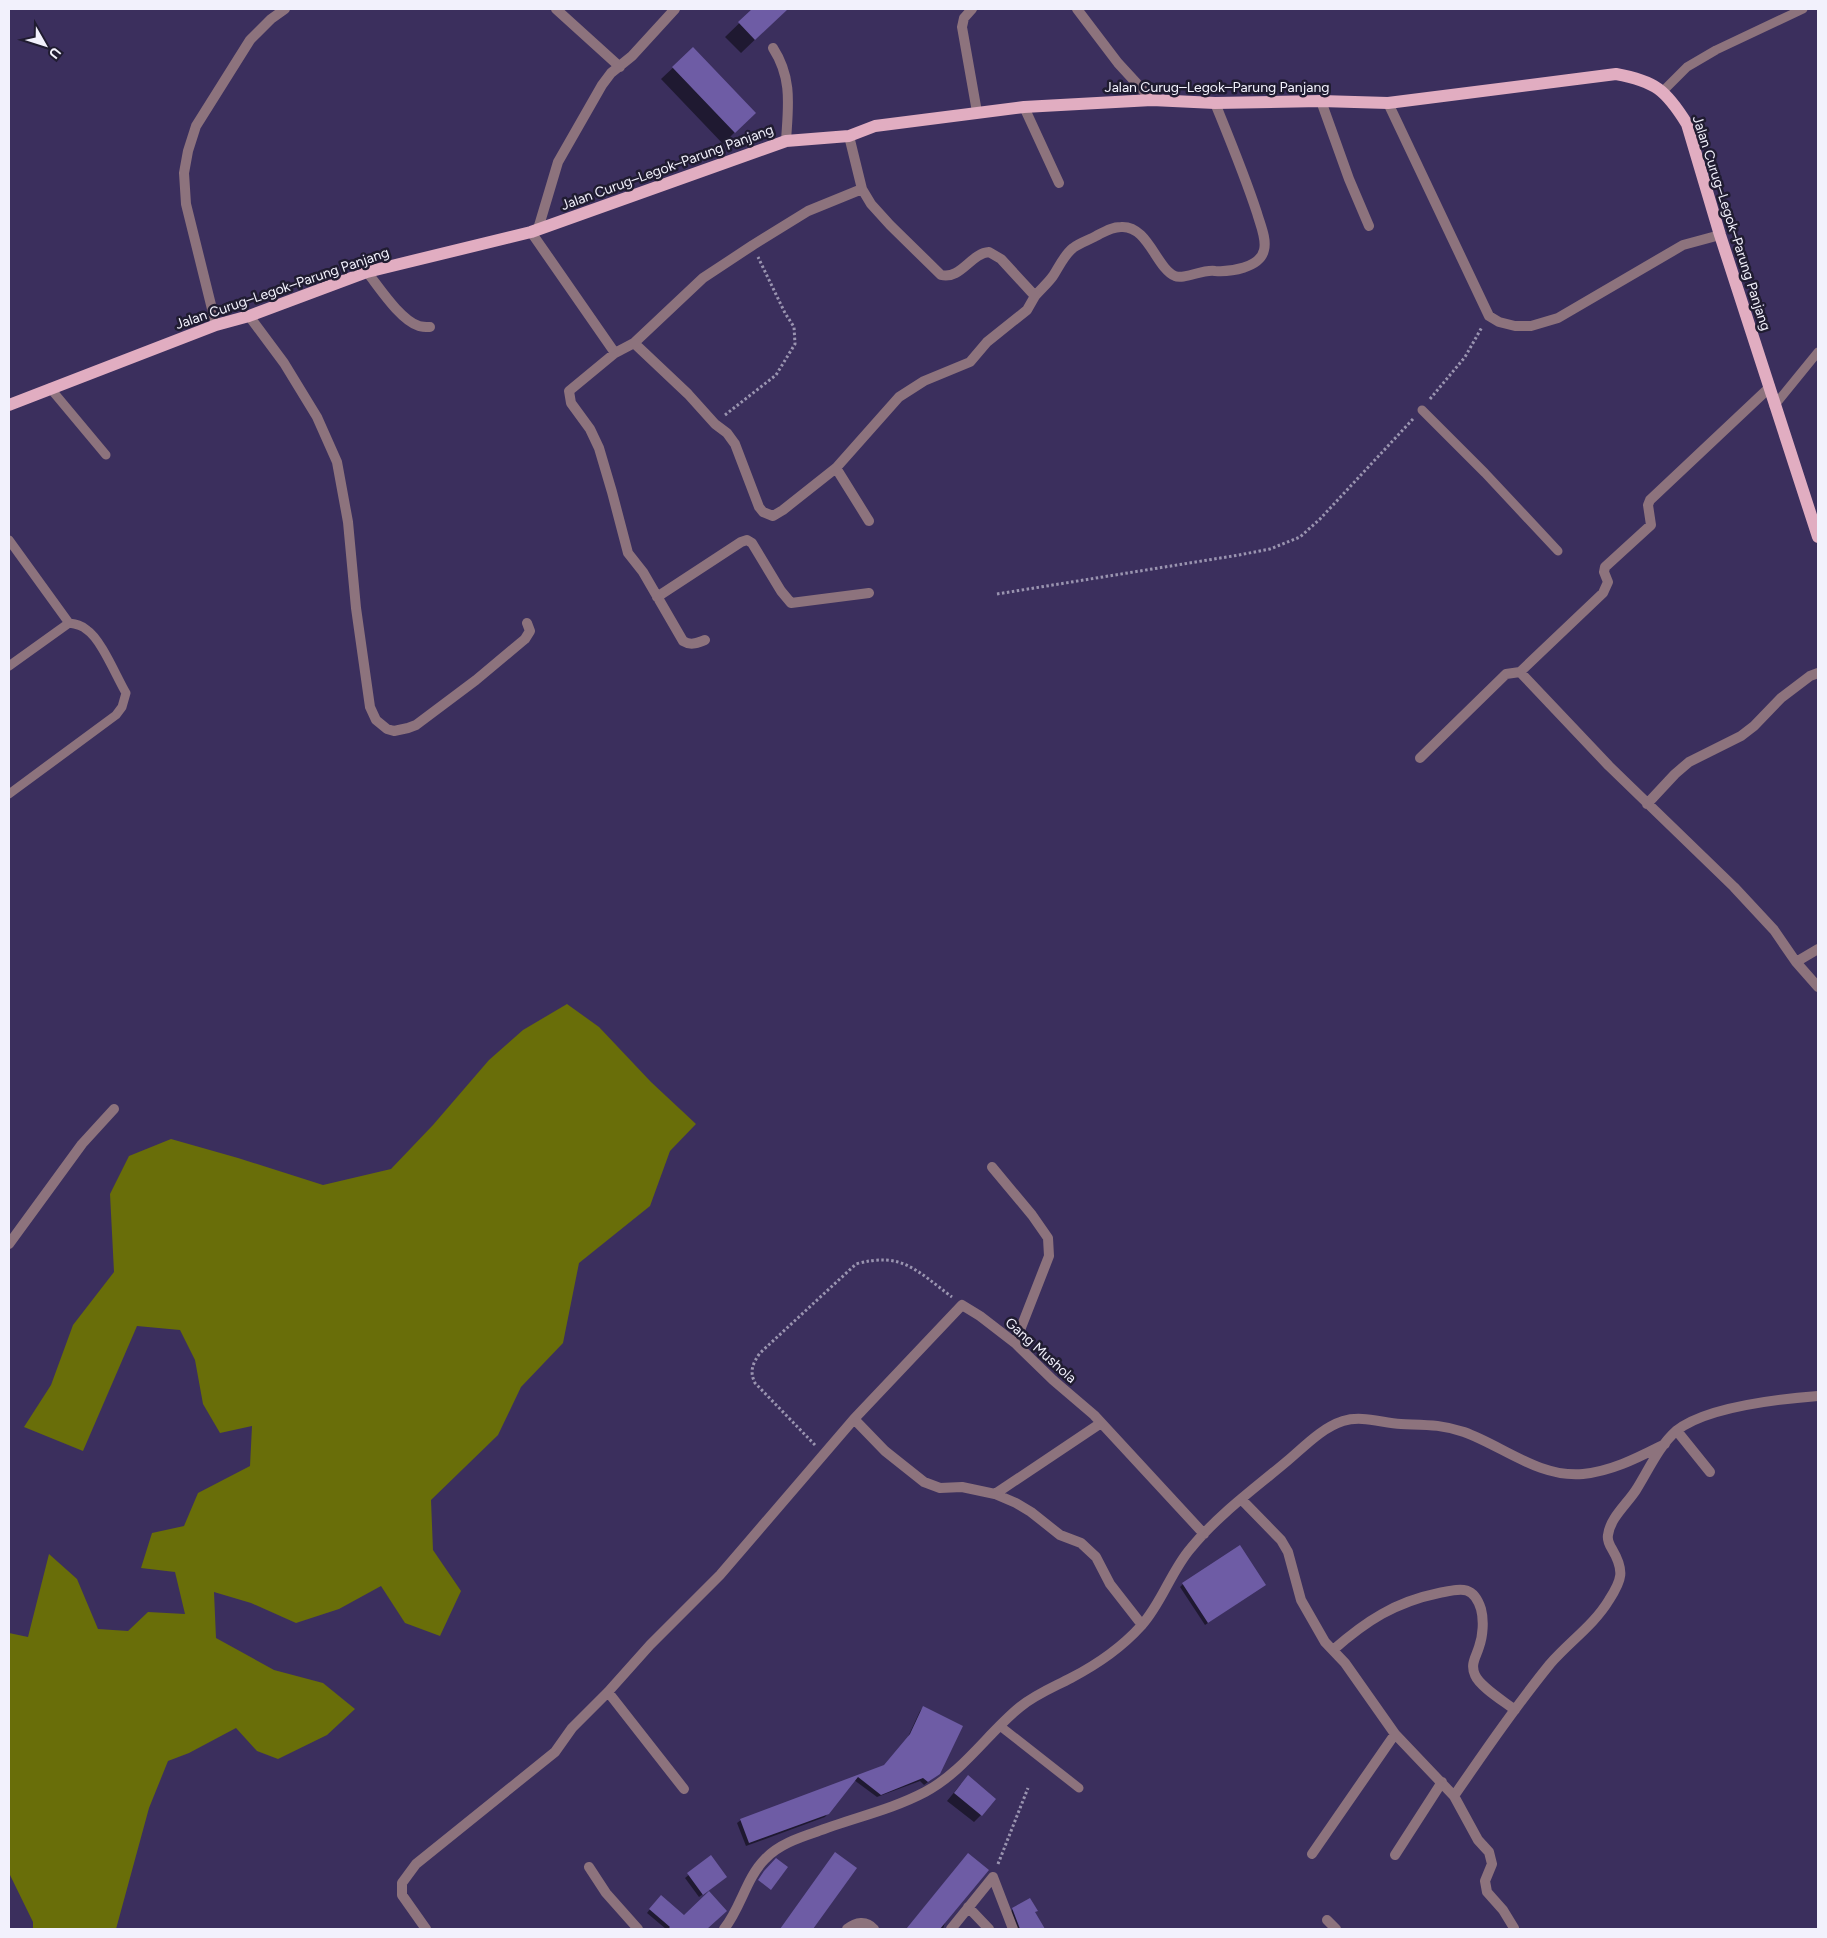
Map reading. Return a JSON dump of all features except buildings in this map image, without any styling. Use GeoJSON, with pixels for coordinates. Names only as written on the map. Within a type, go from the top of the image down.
{"type":"FeatureCollection","features":[{"type":"Feature","properties":{"kind":"main road","name":"Jalan Curug–Legok–Parung Panjang"},"geometry":{"type":"LineString","coordinates":[[9,405],[216,325],[249,316],[367,272],[535,231],[786,141],[849,136],[875,126],[977,112],[1024,108],[1152,100],[1215,103],[1321,101],[1388,103],[1616,74],[1636,78],[1652,84],[1663,91],[1678,109],[1687,124],[1720,235],[1770,387],[1774,406],[1818,537]]}},
{"type":"Feature","properties":{"kind":"street"},"geometry":{"type":"LineString","coordinates":[[216,325],[186,204],[184,173],[188,151],[196,126],[250,40],[271,19],[285,9]]}},
{"type":"Feature","properties":{"kind":"street"},"geometry":{"type":"LineString","coordinates":[[556,9],[620,67]]}},
{"type":"Feature","properties":{"kind":"street"},"geometry":{"type":"LineString","coordinates":[[614,353],[535,231],[558,162],[602,85],[611,73],[632,56],[675,9]]}},
{"type":"Feature","properties":{"kind":"street"},"geometry":{"type":"LineString","coordinates":[[972,9],[964,18],[962,27],[977,112]]}},
{"type":"Feature","properties":{"kind":"street"},"geometry":{"type":"LineString","coordinates":[[1077,9],[1118,63],[1152,100]]}},
{"type":"Feature","properties":{"kind":"street"},"geometry":{"type":"LineString","coordinates":[[773,48],[782,61],[789,93],[786,141]]}},
{"type":"Feature","properties":{"kind":"street"},"geometry":{"type":"LineString","coordinates":[[1321,101],[1368,226]]}},
{"type":"Feature","properties":{"kind":"street"},"geometry":{"type":"LineString","coordinates":[[634,343],[688,394],[715,424],[727,433],[735,444],[759,507],[768,515],[773,516],[836,468],[899,396],[924,381],[970,362],[987,342],[1027,310],[1035,296],[1052,277],[1071,249],[1111,228],[1123,227],[1137,232],[1169,271],[1177,277],[1210,270],[1224,272],[1234,270],[1254,263],[1260,258],[1264,252],[1263,235],[1244,172],[1215,103]]}},
{"type":"Feature","properties":{"kind":"street"},"geometry":{"type":"LineString","coordinates":[[1388,103],[1490,316],[1499,322],[1515,326],[1531,326],[1558,318],[1683,245],[1720,235]]}},
{"type":"Feature","properties":{"kind":"street"},"geometry":{"type":"LineString","coordinates":[[1024,108],[1059,183]]}},
{"type":"Feature","properties":{"kind":"street"},"geometry":{"type":"LineString","coordinates":[[849,136],[862,189],[871,204],[941,275],[951,276],[978,255],[989,252],[1001,260],[1035,296]]}},
{"type":"Feature","properties":{"kind":"street"},"geometry":{"type":"LineString","coordinates":[[706,640],[695,644],[683,641],[642,572],[628,553],[598,448],[590,429],[571,403],[569,391],[614,353],[634,343],[703,278],[808,211],[862,189]]}},
{"type":"Feature","properties":{"kind":"street"},"geometry":{"type":"LineString","coordinates":[[367,272],[397,309],[408,319],[418,326],[430,327]]}},
{"type":"Feature","properties":{"kind":"street"},"geometry":{"type":"LineString","coordinates":[[249,316],[284,363],[317,417],[337,462],[348,522],[356,608],[369,698],[376,720],[386,729],[394,731],[416,725],[476,680],[525,639],[530,631],[527,623]]}},
{"type":"Feature","properties":{"kind":"street"},"geometry":{"type":"LineString","coordinates":[[1420,758],[1506,674],[1520,672],[1603,594],[1608,582],[1604,572],[1605,568],[1651,525],[1648,506],[1650,500],[1770,387]]}},
{"type":"Feature","properties":{"kind":"street"},"geometry":{"type":"LineString","coordinates":[[836,468],[869,521]]}},
{"type":"Feature","properties":{"kind":"street"},"geometry":{"type":"LineString","coordinates":[[657,596],[747,540],[752,543],[781,591],[791,603],[869,593]]}},
{"type":"Feature","properties":{"kind":"street"},"geometry":{"type":"LineString","coordinates":[[1520,672],[1609,766],[1734,887],[1774,930],[1796,962],[1818,987]]}},
{"type":"Feature","properties":{"kind":"street"},"geometry":{"type":"LineString","coordinates":[[1648,804],[1675,774],[1689,762],[1740,736],[1759,722],[1781,698],[1810,676],[1818,673]]}},
{"type":"Feature","properties":{"kind":"street"},"geometry":{"type":"LineString","coordinates":[[1796,962],[1818,949]]}},
{"type":"Feature","properties":{"kind":"street"},"geometry":{"type":"LineString","coordinates":[[9,1244],[82,1144],[114,1109]]}},
{"type":"Feature","properties":{"kind":"street"},"geometry":{"type":"LineString","coordinates":[[992,1167],[1032,1215],[1048,1238],[1049,1256],[1015,1343]]}},
{"type":"Feature","properties":{"kind":"street"},"geometry":{"type":"LineString","coordinates":[[426,1929],[402,1895],[402,1883],[416,1864],[555,1752],[572,1728],[608,1692],[650,1645],[720,1575],[854,1419],[962,1305]]}},
{"type":"Feature","properties":{"kind":"street","name":"Gang Mushola"},"geometry":{"type":"LineString","coordinates":[[962,1305],[980,1316],[1015,1343],[1101,1423],[1204,1534]]}},
{"type":"Feature","properties":{"kind":"street"},"geometry":{"type":"LineString","coordinates":[[1454,1796],[1515,1710],[1552,1662],[1601,1611],[1619,1585],[1621,1569],[1609,1543],[1608,1533],[1665,1444],[1677,1431],[1696,1420],[1715,1413],[1771,1402],[1818,1396]]}},
{"type":"Feature","properties":{"kind":"street"},"geometry":{"type":"LineString","coordinates":[[854,1419],[885,1451],[924,1482],[940,1488],[962,1487],[994,1494],[1031,1512],[1060,1535],[1081,1543],[1096,1558],[1110,1584],[1142,1625]]}},
{"type":"Feature","properties":{"kind":"street"},"geometry":{"type":"LineString","coordinates":[[724,1929],[741,1902],[755,1870],[765,1858],[797,1839],[898,1804],[926,1792],[949,1776],[1022,1706],[1040,1693],[1107,1656],[1142,1625],[1190,1548],[1204,1534],[1241,1499],[1321,1433],[1344,1421],[1366,1419],[1400,1424],[1427,1423],[1446,1427],[1466,1432],[1531,1464],[1554,1472],[1581,1475],[1612,1469],[1665,1444]]}},
{"type":"Feature","properties":{"kind":"street"},"geometry":{"type":"LineString","coordinates":[[994,1494],[1101,1423]]}},
{"type":"Feature","properties":{"kind":"street"},"geometry":{"type":"LineString","coordinates":[[1677,1431],[1710,1472]]}},
{"type":"Feature","properties":{"kind":"street"},"geometry":{"type":"LineString","coordinates":[[1241,1499],[1281,1540],[1288,1552],[1301,1600],[1325,1642],[1345,1663],[1395,1734],[1454,1796],[1478,1840],[1489,1852],[1492,1864],[1485,1882],[1487,1892],[1502,1910],[1513,1929]]}},
{"type":"Feature","properties":{"kind":"street"},"geometry":{"type":"LineString","coordinates":[[1333,1650],[1354,1632],[1383,1612],[1415,1598],[1459,1589],[1468,1590],[1474,1594],[1481,1610],[1482,1628],[1479,1646],[1472,1662],[1475,1676],[1482,1684],[1515,1710]]}},
{"type":"Feature","properties":{"kind":"street"},"geometry":{"type":"LineString","coordinates":[[608,1692],[684,1789]]}},
{"type":"Feature","properties":{"kind":"street"},"geometry":{"type":"LineString","coordinates":[[1312,1854],[1395,1734]]}},
{"type":"Feature","properties":{"kind":"street"},"geometry":{"type":"LineString","coordinates":[[1395,1854],[1442,1782]]}},
{"type":"Feature","properties":{"kind":"street"},"geometry":{"type":"LineString","coordinates":[[588,1867],[611,1900],[638,1929]]}},
{"type":"Feature","properties":{"kind":"street"},"geometry":{"type":"LineString","coordinates":[[951,1929],[983,1892],[993,1877]]}},
{"type":"Feature","properties":{"kind":"street"},"geometry":{"type":"LineString","coordinates":[[993,1877],[1013,1929]]}},
{"type":"Feature","properties":{"kind":"street"},"geometry":{"type":"LineString","coordinates":[[968,1908],[988,1929]]}},
{"type":"Feature","properties":{"kind":"street"},"geometry":{"type":"LineString","coordinates":[[1327,1920],[1336,1929]]}},
{"type":"Feature","properties":{"kind":"street"},"geometry":{"type":"LineString","coordinates":[[847,1929],[857,1923],[864,1922],[874,1929]]}},
{"type":"Feature","properties":{"kind":"lane"},"geometry":{"type":"LineString","coordinates":[[1663,91],[1687,67],[1716,50],[1804,9]]}},
{"type":"Feature","properties":{"kind":"lane"},"geometry":{"type":"LineString","coordinates":[[1774,406],[1818,352]]}},
{"type":"Feature","properties":{"kind":"lane"},"geometry":{"type":"LineString","coordinates":[[50,388],[106,455]]}},
{"type":"Feature","properties":{"kind":"lane"},"geometry":{"type":"LineString","coordinates":[[1422,410],[1485,472],[1558,551]]}},
{"type":"Feature","properties":{"kind":"lane"},"geometry":{"type":"LineString","coordinates":[[9,540],[69,623]]}},
{"type":"Feature","properties":{"kind":"lane"},"geometry":{"type":"LineString","coordinates":[[9,666],[69,623],[78,624],[88,630],[95,638],[126,694],[125,700],[116,715],[9,794]]}},
{"type":"Feature","properties":{"kind":"lane"},"geometry":{"type":"LineString","coordinates":[[1000,1726],[1079,1788]]}},
{"type":"Feature","properties":{"kind":"path"},"geometry":{"type":"LineString","coordinates":[[715,424],[776,375],[795,344],[794,327],[785,313],[752,245]]}},
{"type":"Feature","properties":{"kind":"path"},"geometry":{"type":"LineString","coordinates":[[997,594],[1239,555],[1270,549],[1300,537],[1320,519],[1422,410],[1464,357],[1490,316]]}},
{"type":"Feature","properties":{"kind":"path"},"geometry":{"type":"LineString","coordinates":[[824,1455],[755,1383],[752,1377],[753,1363],[760,1353],[856,1264],[872,1260],[889,1259],[905,1263],[962,1305]]}},
{"type":"Feature","properties":{"kind":"path"},"geometry":{"type":"LineString","coordinates":[[993,1877],[1028,1788]]}},
{"type":"Feature","properties":{"kind":"shaded area"},"geometry":{"type":"Polygon","coordinates":[[[567,1004],[599,1027],[651,1082],[696,1124],[670,1151],[650,1206],[579,1263],[563,1343],[521,1387],[498,1435],[431,1500],[433,1550],[461,1591],[440,1636],[405,1623],[381,1586],[339,1609],[296,1623],[251,1603],[214,1592],[216,1638],[274,1670],[323,1683],[355,1709],[327,1735],[278,1759],[257,1751],[236,1728],[189,1753],[168,1761],[149,1808],[116,1929],[33,1929],[33,1922],[9,1873],[9,1633],[28,1637],[49,1554],[77,1579],[98,1629],[128,1631],[148,1612],[185,1614],[175,1572],[141,1568],[152,1533],[184,1526],[198,1493],[250,1466],[252,1426],[220,1433],[203,1404],[195,1360],[180,1330],[137,1326],[83,1451],[24,1427],[51,1385],[73,1325],[114,1272],[110,1194],[129,1156],[171,1139],[323,1185],[391,1169],[433,1125],[489,1060],[523,1030],[567,1004]]]}}]}
